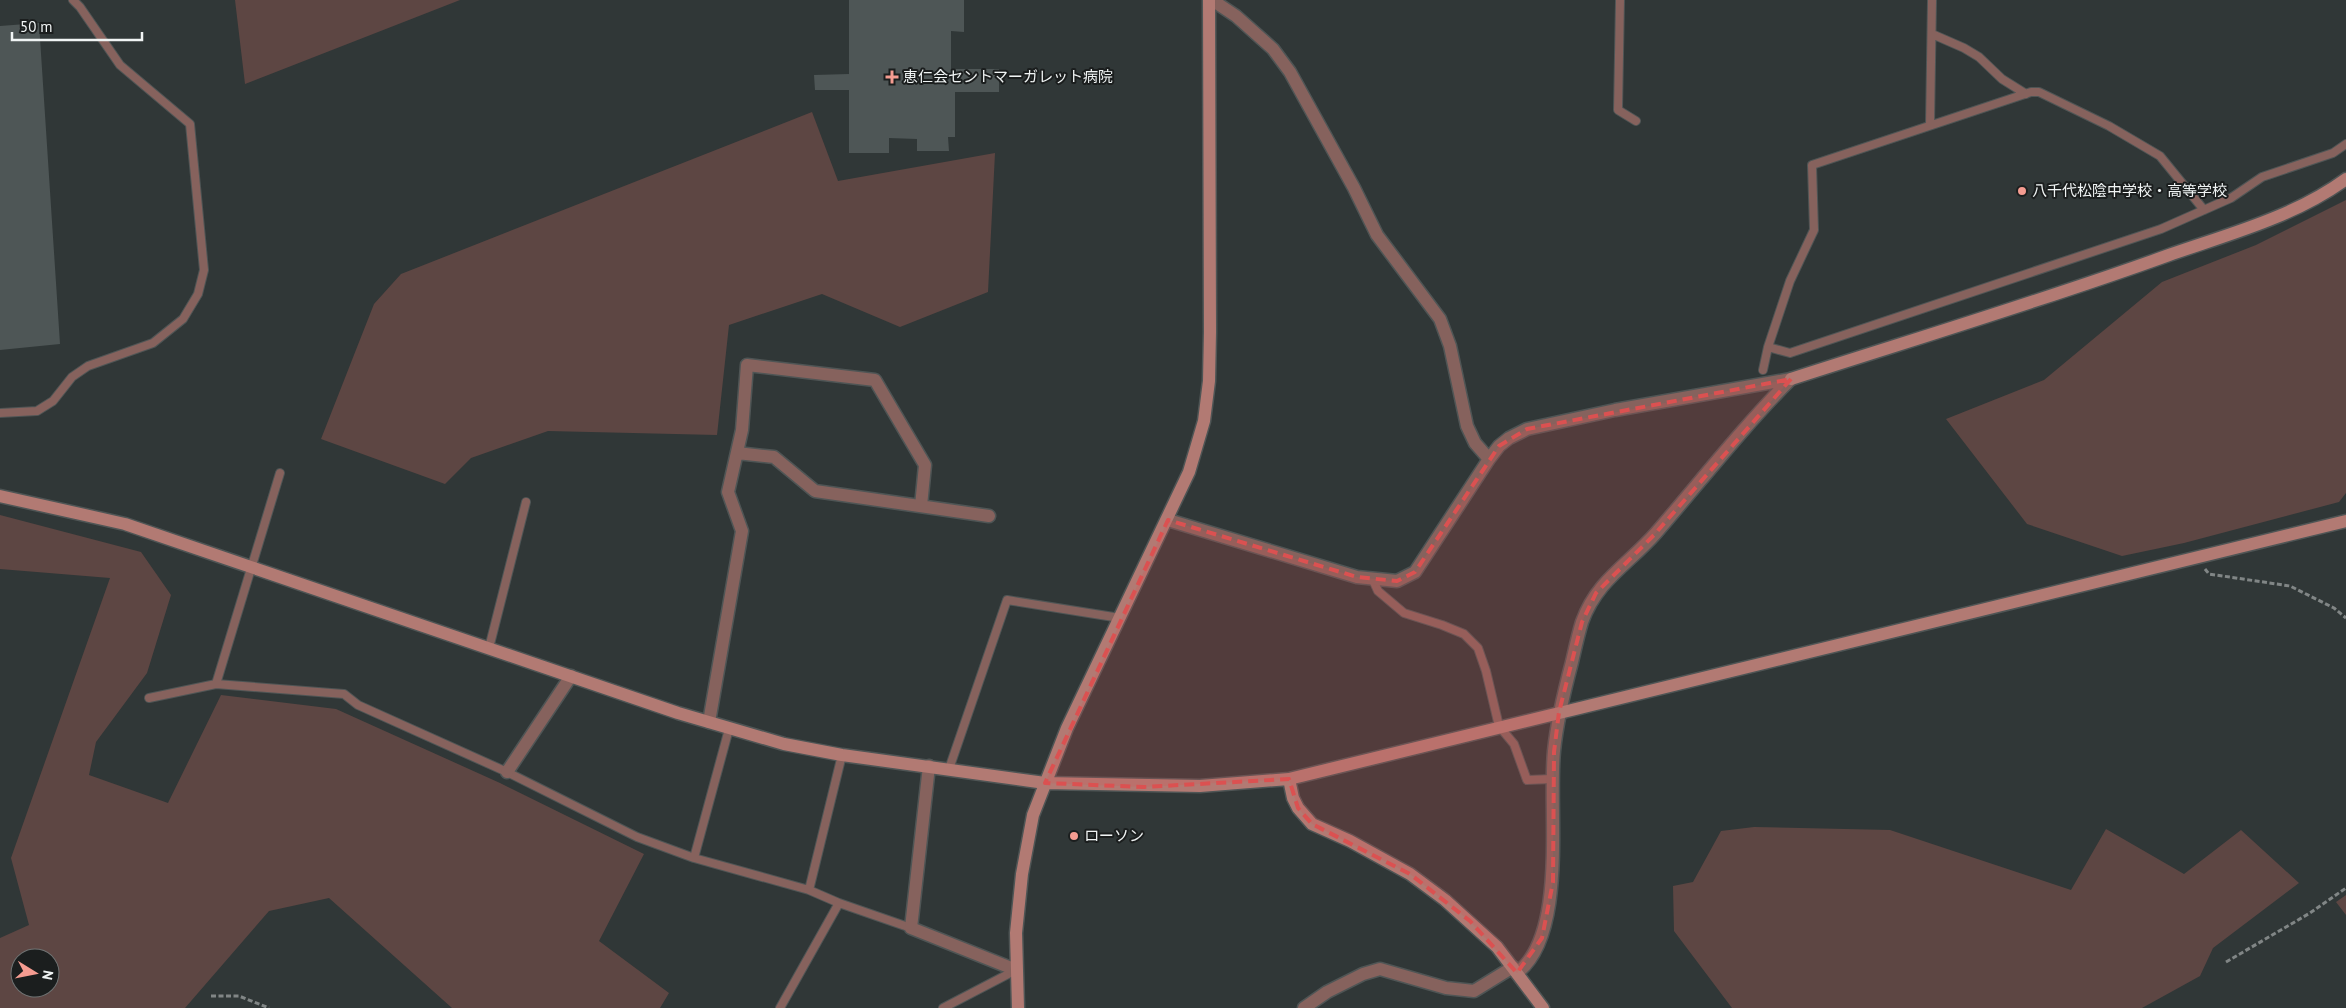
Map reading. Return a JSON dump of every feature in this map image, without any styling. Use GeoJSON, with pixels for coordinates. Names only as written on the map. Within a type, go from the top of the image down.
{"type":"FeatureCollection","features":[{"type":"Feature","properties":{"kind":"street"},"geometry":{"type":"LineString","coordinates":[[1210,0],[1236,16],[1266,43],[1290,72],[1354,188],[1377,235],[1440,319],[1450,346],[1467,426],[1475,444],[1489,459]]}},
{"type":"Feature","properties":{"kind":"street"},"geometry":{"type":"LineString","coordinates":[[1018,1008],[1016,933],[1022,874],[1033,815],[1067,728],[1190,472],[1204,421],[1209,381],[1210,0]]}},
{"type":"Feature","properties":{"kind":"street"},"geometry":{"type":"LineString","coordinates":[[1168,520],[1357,577],[1397,581],[1415,572],[1499,446],[1527,429],[1615,410],[1792,379],[2123,272],[2261,223],[2325,194],[2346,179]]}},
{"type":"Feature","properties":{"kind":"street"},"geometry":{"type":"LineString","coordinates":[[709,722],[742,531],[728,492],[742,430],[747,365],[876,380],[925,465],[921,506]]}},
{"type":"Feature","properties":{"kind":"street"},"geometry":{"type":"LineString","coordinates":[[1304,1008],[1327,992],[1363,974],[1380,970],[1446,988],[1474,992],[1515,970],[1526,967],[1542,938],[1552,882],[1552,779],[1559,712],[1582,622],[1596,592],[1618,567],[1654,535],[1761,409],[1792,379]]}},
{"type":"Feature","properties":{"kind":"street"},"geometry":{"type":"LineString","coordinates":[[737,453],[774,457],[815,491],[989,516]]}},
{"type":"Feature","properties":{"kind":"street"},"geometry":{"type":"LineString","coordinates":[[0,496],[125,524],[571,676],[709,722],[784,744],[842,755],[1045,784],[1200,786],[1289,779],[1499,726],[2346,521]]}},
{"type":"Feature","properties":{"kind":"street"},"geometry":{"type":"LineString","coordinates":[[507,772],[571,676]]}},
{"type":"Feature","properties":{"kind":"street"},"geometry":{"type":"LineString","coordinates":[[929,766],[911,928],[1016,970]]}},
{"type":"Feature","properties":{"kind":"street"},"geometry":{"type":"LineString","coordinates":[[1289,779],[1293,798],[1298,808],[1312,824],[1350,841],[1410,874],[1470,921],[1497,947],[1543,1008]]}},
{"type":"Feature","properties":{"kind":"lane"},"geometry":{"type":"LineString","coordinates":[[0,413],[37,411],[53,401],[72,378],[88,366],[153,343],[183,319],[198,294],[204,270],[190,124],[120,65],[73,0]]}},
{"type":"Feature","properties":{"kind":"lane"},"geometry":{"type":"LineString","coordinates":[[1620,0],[1618,110],[1636,121]]}},
{"type":"Feature","properties":{"kind":"lane"},"geometry":{"type":"LineString","coordinates":[[1930,126],[1932,0]]}},
{"type":"Feature","properties":{"kind":"lane"},"geometry":{"type":"LineString","coordinates":[[1932,34],[1979,57],[2002,79],[2026,94]]}},
{"type":"Feature","properties":{"kind":"lane"},"geometry":{"type":"LineString","coordinates":[[1763,370],[1768,347],[1790,281],[1814,230],[1812,165],[2026,94],[2040,92],[2139,142],[2160,156],[2204,210]]}},
{"type":"Feature","properties":{"kind":"lane"},"geometry":{"type":"LineString","coordinates":[[1768,347],[1790,353],[2160,229],[2230,198],[2262,177],[2333,153],[2346,144]]}},
{"type":"Feature","properties":{"kind":"lane"},"geometry":{"type":"LineString","coordinates":[[216,684],[280,473]]}},
{"type":"Feature","properties":{"kind":"lane"},"geometry":{"type":"LineString","coordinates":[[489,648],[526,502]]}},
{"type":"Feature","properties":{"kind":"lane"},"geometry":{"type":"LineString","coordinates":[[1373,580],[1378,591],[1404,613],[1442,624],[1464,634],[1478,648],[1486,671],[1499,726],[1514,744],[1527,780],[1552,779]]}},
{"type":"Feature","properties":{"kind":"lane"},"geometry":{"type":"LineString","coordinates":[[949,769],[1007,600],[1120,618]]}},
{"type":"Feature","properties":{"kind":"lane"},"geometry":{"type":"LineString","coordinates":[[149,698],[216,684],[344,694],[358,705],[507,772],[637,837],[694,858],[809,890],[839,903],[911,928]]}},
{"type":"Feature","properties":{"kind":"lane"},"geometry":{"type":"LineString","coordinates":[[694,858],[729,728]]}},
{"type":"Feature","properties":{"kind":"lane"},"geometry":{"type":"LineString","coordinates":[[809,890],[842,755]]}},
{"type":"Feature","properties":{"kind":"lane"},"geometry":{"type":"LineString","coordinates":[[780,1008],[839,903]]}},
{"type":"Feature","properties":{"kind":"lane"},"geometry":{"type":"LineString","coordinates":[[943,1008],[1016,970]]}},
{"type":"Feature","properties":{"kind":"path"},"geometry":{"type":"LineString","coordinates":[[2199,557],[2208,574],[2290,586],[2334,608],[2346,618]]}},
{"type":"Feature","properties":{"kind":"path"},"geometry":{"type":"LineString","coordinates":[[2226,962],[2310,913],[2346,888]]}},
{"type":"Feature","properties":{"kind":"path"},"geometry":{"type":"LineString","coordinates":[[211,996],[239,996],[269,1008]]}},
{"type":"Feature","properties":{"kind":"highlighted area"},"geometry":{"type":"Polygon","coordinates":[[[1791,379],[1654,535],[1596,593],[1582,622],[1559,712],[1554,752],[1553,882],[1542,938],[1517,973],[1470,921],[1410,874],[1312,824],[1298,808],[1289,779],[1144,787],[1045,783],[1168,520],[1357,577],[1397,581],[1415,572],[1499,446],[1527,429],[1791,379]]]}},
{"type":"Feature","properties":{"kind":"shaded area"},"geometry":{"type":"Polygon","coordinates":[[[235,0],[460,0],[245,84],[235,0]]]}},
{"type":"Feature","properties":{"kind":"shaded area"},"geometry":{"type":"Polygon","coordinates":[[[812,112],[838,181],[995,153],[988,292],[900,327],[822,294],[729,325],[717,435],[548,431],[471,458],[445,484],[321,439],[374,304],[401,274],[812,112]]]}},
{"type":"Feature","properties":{"kind":"shaded area"},"geometry":{"type":"Polygon","coordinates":[[[2346,200],[2346,493],[2339,502],[2184,543],[2122,556],[2027,524],[1946,419],[2044,380],[2162,282],[2256,245],[2346,200]]]}},
{"type":"Feature","properties":{"kind":"shaded area"},"geometry":{"type":"Polygon","coordinates":[[[0,515],[141,552],[171,595],[147,673],[96,742],[89,775],[168,803],[221,695],[336,709],[500,783],[644,854],[599,941],[669,993],[660,1008],[452,1008],[329,898],[269,911],[185,1008],[0,1008],[0,938],[29,925],[11,858],[110,578],[0,569],[0,515]]]}},
{"type":"Feature","properties":{"kind":"shaded area"},"geometry":{"type":"Polygon","coordinates":[[[1754,827],[1890,830],[2071,890],[2106,829],[2184,874],[2241,830],[2299,883],[2213,948],[2200,976],[2142,1008],[1732,1008],[1674,931],[1673,886],[1693,882],[1721,831],[1754,827]]]}},
{"type":"Feature","properties":{"kind":"shaded area"},"geometry":{"type":"Polygon","coordinates":[[[2346,895],[2346,915],[2336,902],[2346,895]]]}},
{"type":"Feature","properties":{"kind":"building"},"geometry":{"type":"Polygon","coordinates":[[[849,0],[964,0],[964,32],[951,31],[951,69],[999,69],[999,92],[955,92],[955,137],[948,137],[949,151],[917,151],[917,139],[889,138],[889,153],[849,153],[849,90],[815,90],[814,75],[849,74],[849,0]]]}},
{"type":"Feature","properties":{"kind":"building"},"geometry":{"type":"Polygon","coordinates":[[[39,23],[60,344],[0,350],[0,26],[39,23]]]}},
{"type":"Feature","properties":{"kind":"place","name":"恵仁会セントマーガレット病院"},"geometry":{"type":"Point","coordinates":[892,77]}},
{"type":"Feature","properties":{"kind":"place","name":"八千代松陰中学校・高等学校"},"geometry":{"type":"Point","coordinates":[2022,191]}},
{"type":"Feature","properties":{"kind":"place","name":"ローソン"},"geometry":{"type":"Point","coordinates":[1074,836]}}]}
